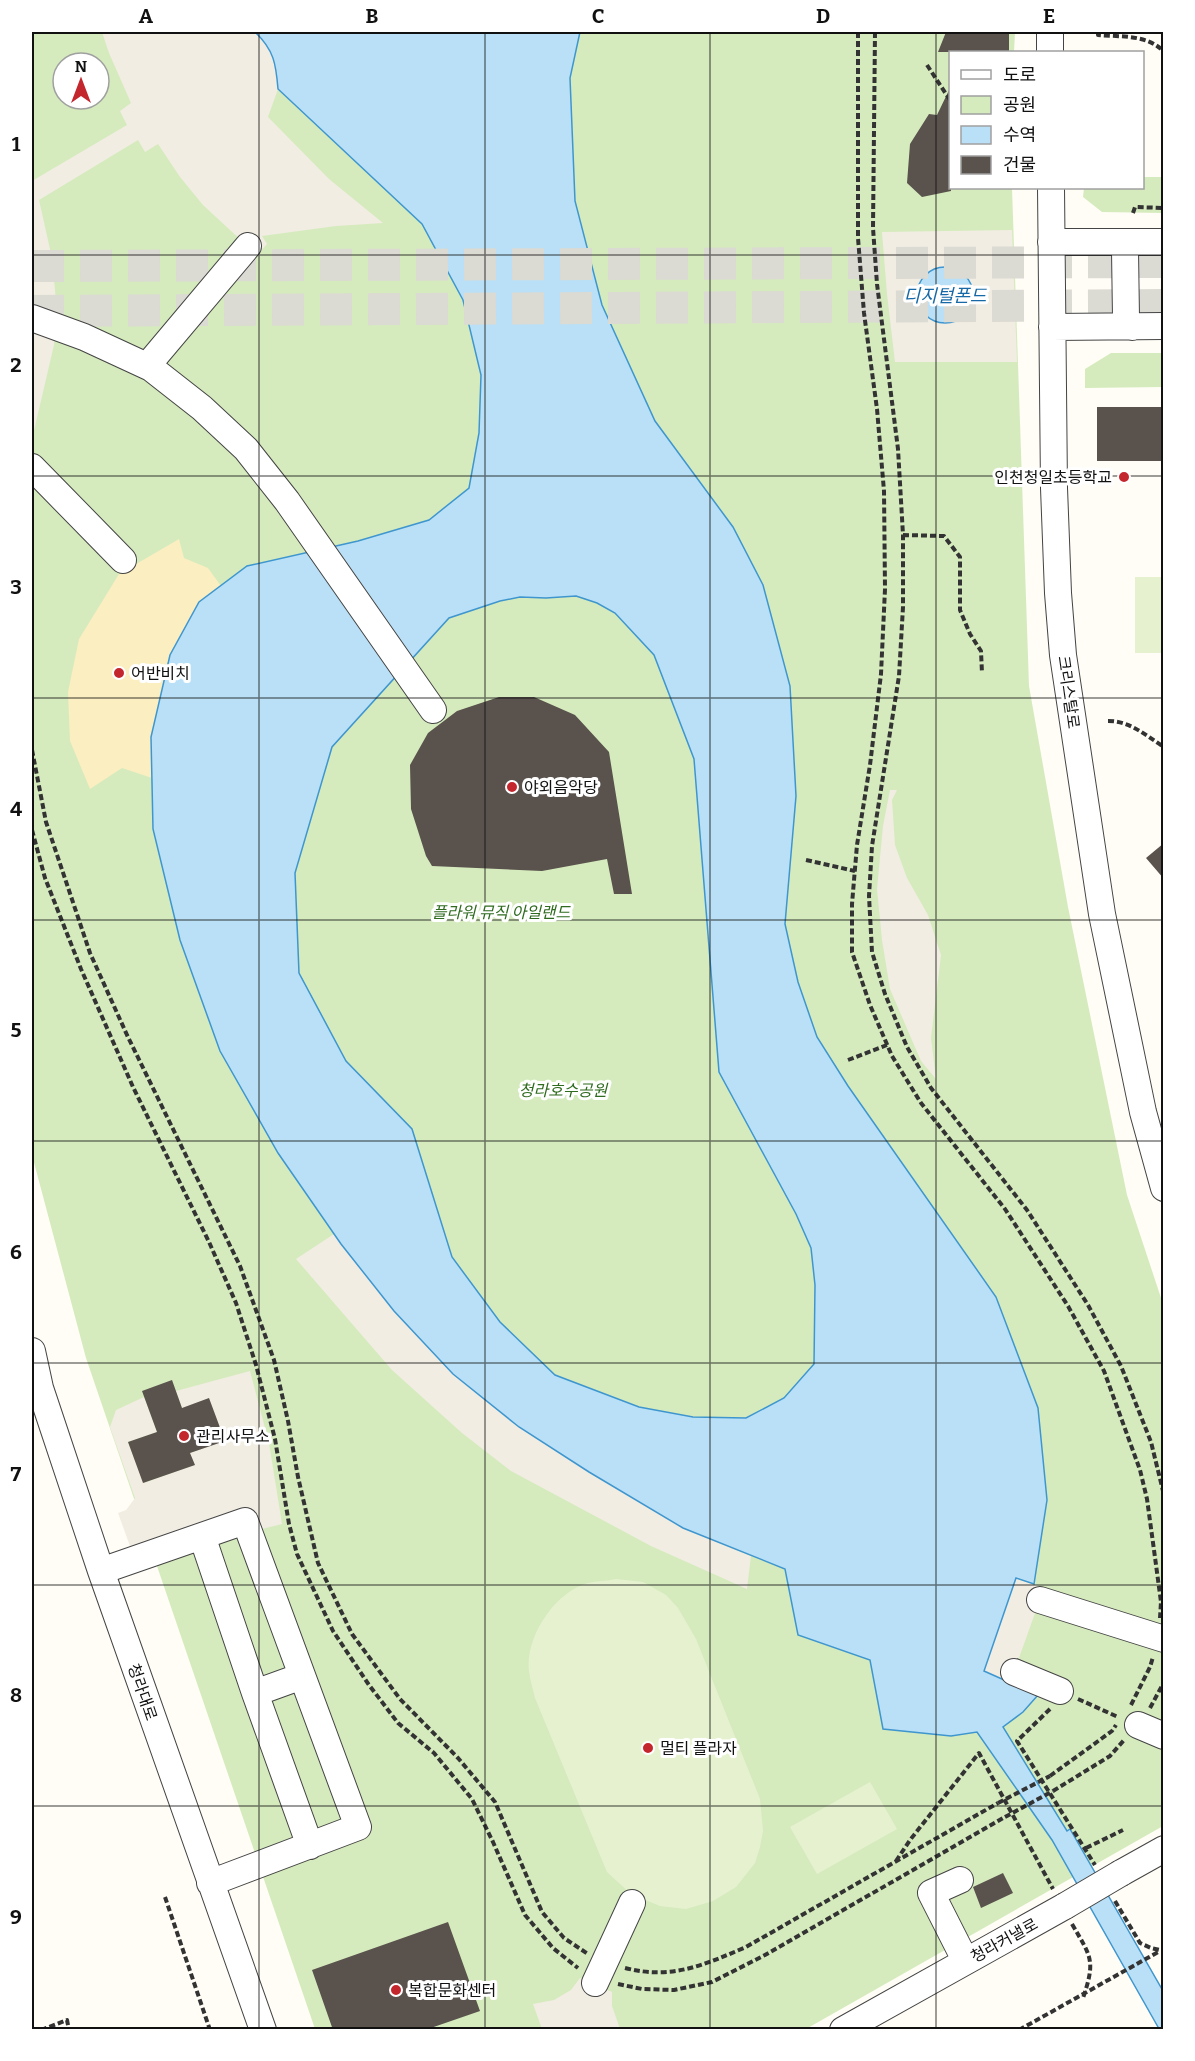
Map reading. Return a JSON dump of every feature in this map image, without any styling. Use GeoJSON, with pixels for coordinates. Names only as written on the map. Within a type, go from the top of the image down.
{"type":"FeatureCollection","features":[{"type":"Feature","properties":{"kind":"street"},"geometry":{"type":"LineString","coordinates":[[1050,32],[1050,51]]}},
{"type":"Feature","properties":{"kind":"street","name":"크리스탈로"},"geometry":{"type":"LineString","coordinates":[[1051,189],[1055,523],[1058,593],[1065,666],[1084,805],[1106,935],[1143,1112],[1164,1188]]}},
{"type":"Feature","properties":{"kind":"street"},"geometry":{"type":"LineString","coordinates":[[1051,242],[1164,242]]}},
{"type":"Feature","properties":{"kind":"street"},"geometry":{"type":"LineString","coordinates":[[1130,242],[1125,251],[1125,317],[1132,327]]}},
{"type":"Feature","properties":{"kind":"street"},"geometry":{"type":"LineString","coordinates":[[147,366],[248,246]]}},
{"type":"Feature","properties":{"kind":"street"},"geometry":{"type":"LineString","coordinates":[[32,318],[84,337],[147,366],[202,408],[246,448],[287,501],[433,710]]}},
{"type":"Feature","properties":{"kind":"street"},"geometry":{"type":"LineString","coordinates":[[1052,327],[1164,326]]}},
{"type":"Feature","properties":{"kind":"street"},"geometry":{"type":"LineString","coordinates":[[32,467],[123,560]]}},
{"type":"Feature","properties":{"kind":"street","name":"청라대로"},"geometry":{"type":"LineString","coordinates":[[32,1351],[36,1389],[263,2030]]}},
{"type":"Feature","properties":{"kind":"street"},"geometry":{"type":"LineString","coordinates":[[101,1570],[245,1521],[358,1827],[210,1882]]}},
{"type":"Feature","properties":{"kind":"street"},"geometry":{"type":"LineString","coordinates":[[202,1536],[310,1846]]}},
{"type":"Feature","properties":{"kind":"street"},"geometry":{"type":"LineString","coordinates":[[1040,1600],[1161,1638]]}},
{"type":"Feature","properties":{"kind":"street"},"geometry":{"type":"LineString","coordinates":[[1014,1672],[1060,1692]]}},
{"type":"Feature","properties":{"kind":"street"},"geometry":{"type":"LineString","coordinates":[[255,1693],[302,1676]]}},
{"type":"Feature","properties":{"kind":"street"},"geometry":{"type":"LineString","coordinates":[[1130,1722],[1164,1736]]}},
{"type":"Feature","properties":{"kind":"street","name":"청라커낼로"},"geometry":{"type":"LineString","coordinates":[[843,2030],[1064,1906],[1109,1871],[1164,1849]]}},
{"type":"Feature","properties":{"kind":"street"},"geometry":{"type":"LineString","coordinates":[[960,1880],[931,1893],[965,1960]]}},
{"type":"Feature","properties":{"kind":"street"},"geometry":{"type":"LineString","coordinates":[[598,1974],[632,1903]]}},
{"type":"Feature","properties":{"kind":"path"},"geometry":{"type":"LineString","coordinates":[[32,750],[46,822],[90,953],[127,1035],[240,1266],[274,1360],[318,1563],[352,1634],[400,1699],[458,1758],[495,1802],[542,1912],[604,1981],[642,1989],[674,1990],[712,1982],[765,1955],[1053,1791],[1110,1756],[1130,1722],[1132,1703],[1161,1638],[1161,1602],[1147,1498],[1140,1470],[1104,1371],[1068,1306],[1005,1209],[921,1103],[887,1045],[870,1005],[852,952],[852,904],[857,845],[882,668],[885,589],[884,491],[858,238],[858,32]]}},
{"type":"Feature","properties":{"kind":"path"},"geometry":{"type":"LineString","coordinates":[[875,32],[873,228],[877,284],[898,448],[903,535],[903,607],[899,676],[872,846],[869,896],[872,952],[885,994],[907,1047],[931,1088],[1027,1210],[1088,1305],[1122,1366],[1150,1442],[1164,1495]]}},
{"type":"Feature","properties":{"kind":"path"},"geometry":{"type":"LineString","coordinates":[[1098,32],[1098,35],[1147,39],[1164,52]]}},
{"type":"Feature","properties":{"kind":"path"},"geometry":{"type":"LineString","coordinates":[[927,65],[949,97]]}},
{"type":"Feature","properties":{"kind":"path"},"geometry":{"type":"LineString","coordinates":[[1132,213],[1135,207],[1164,208]]}},
{"type":"Feature","properties":{"kind":"path"},"geometry":{"type":"LineString","coordinates":[[903,535],[944,536],[960,557],[960,610],[970,634],[981,651],[982,673]]}},
{"type":"Feature","properties":{"kind":"path"},"geometry":{"type":"LineString","coordinates":[[1108,721],[1121,721],[1132,726],[1164,747]]}},
{"type":"Feature","properties":{"kind":"path"},"geometry":{"type":"LineString","coordinates":[[32,830],[45,878],[86,980],[133,1087],[209,1242],[236,1303],[256,1365],[275,1438],[297,1554],[333,1631],[398,1723],[434,1753],[472,1799],[525,1915],[553,1948],[580,1970],[598,1974],[636,1971],[669,1972],[703,1966],[746,1947],[998,1803],[1050,1776],[1112,1731],[1130,1722],[1146,1718],[1164,1682]]}},
{"type":"Feature","properties":{"kind":"path"},"geometry":{"type":"LineString","coordinates":[[806,860],[855,871]]}},
{"type":"Feature","properties":{"kind":"path"},"geometry":{"type":"LineString","coordinates":[[848,1060],[887,1045]]}},
{"type":"Feature","properties":{"kind":"path"},"geometry":{"type":"LineString","coordinates":[[1109,1871],[1085,1848],[1017,1741],[1049,1711],[1060,1692],[1130,1722]]}},
{"type":"Feature","properties":{"kind":"path"},"geometry":{"type":"LineString","coordinates":[[896,1861],[979,1753],[1087,1950],[1092,1965],[1083,1998]]}},
{"type":"Feature","properties":{"kind":"path"},"geometry":{"type":"LineString","coordinates":[[1085,1848],[1123,1830]]}},
{"type":"Feature","properties":{"kind":"path"},"geometry":{"type":"LineString","coordinates":[[165,1897],[210,2030]]}},
{"type":"Feature","properties":{"kind":"path"},"geometry":{"type":"LineString","coordinates":[[1114,1900],[1140,1943],[1163,1950]]}},
{"type":"Feature","properties":{"kind":"path"},"geometry":{"type":"LineString","coordinates":[[1019,2030],[1085,1991],[1163,1950]]}},
{"type":"Feature","properties":{"kind":"path"},"geometry":{"type":"LineString","coordinates":[[41,2030],[66,2020],[69,2030]]}},
{"type":"Feature","properties":{"kind":"green space","name":"청라호수공원"},"geometry":{"type":"Polygon","coordinates":[[[32,32],[1015,32],[1014,51],[949,51],[949,189],[1012,189],[1029,686],[1068,907],[1127,1195],[1163,1304],[1163,1826],[806,2029],[315,2029],[86,1358],[32,1155],[32,32]]]}},
{"type":"Feature","properties":{"kind":"green space"},"geometry":{"type":"Polygon","coordinates":[[[1144,177],[1163,177],[1163,213],[1102,212],[1083,197],[1084,189],[1144,189],[1144,177]]]}},
{"type":"Feature","properties":{"kind":"green space"},"geometry":{"type":"Polygon","coordinates":[[[1111,353],[1163,353],[1163,387],[1085,388],[1085,369],[1111,353]]]}},
{"type":"Feature","properties":{"kind":"green space"},"geometry":{"type":"Polygon","coordinates":[[[1135,577],[1163,577],[1163,653],[1135,653],[1135,577]]]}},
{"type":"Feature","properties":{"kind":"green space","name":"멀티 플라자"},"geometry":{"type":"Polygon","coordinates":[[[616,1579],[643,1582],[666,1595],[678,1608],[696,1639],[760,1799],[763,1831],[755,1863],[736,1887],[713,1901],[686,1909],[660,1906],[631,1894],[607,1872],[535,1698],[530,1678],[529,1658],[532,1644],[537,1631],[554,1606],[576,1588],[588,1583],[616,1579]]]}},
{"type":"Feature","properties":{"kind":"green space"},"geometry":{"type":"Polygon","coordinates":[[[870,1782],[897,1829],[817,1874],[790,1827],[870,1782]]]}},
{"type":"Feature","properties":{"kind":"sand","name":"어반비치"},"geometry":{"type":"Polygon","coordinates":[[[179,539],[184,558],[208,568],[221,586],[199,603],[151,737],[152,778],[122,768],[90,789],[70,741],[68,692],[79,639],[119,574],[179,539]]]}},
{"type":"Feature","properties":{"kind":"shaded area"},"geometry":{"type":"Polygon","coordinates":[[[102,32],[255,32],[267,43],[276,64],[278,89],[268,117],[329,179],[383,223],[336,226],[262,236],[267,244],[257,255],[203,205],[180,177],[158,144],[145,152],[138,140],[39,200],[52,258],[57,312],[54,345],[32,439],[32,181],[127,125],[120,111],[131,103],[111,58],[111,51],[108,51],[102,32]]]}},
{"type":"Feature","properties":{"kind":"shaded area"},"geometry":{"type":"Polygon","coordinates":[[[1012,230],[1017,362],[895,362],[882,232],[1012,230]]]}},
{"type":"Feature","properties":{"kind":"shaded area"},"geometry":{"type":"Polygon","coordinates":[[[890,790],[897,790],[892,800],[895,845],[907,878],[928,915],[941,955],[931,1038],[936,1079],[921,1061],[890,989],[882,940],[877,889],[883,826],[890,790]]]}},
{"type":"Feature","properties":{"kind":"shaded area"},"geometry":{"type":"Polygon","coordinates":[[[334,1234],[394,1311],[453,1374],[519,1427],[589,1472],[683,1528],[751,1556],[747,1589],[651,1546],[511,1471],[462,1433],[392,1370],[296,1259],[334,1234]]]}},
{"type":"Feature","properties":{"kind":"shaded area"},"geometry":{"type":"Polygon","coordinates":[[[250,1371],[269,1443],[282,1524],[250,1532],[131,1549],[118,1513],[126,1510],[135,1498],[110,1427],[116,1410],[144,1397],[157,1432],[128,1442],[144,1483],[194,1465],[190,1453],[224,1441],[182,1408],[176,1391],[250,1371]]]}},
{"type":"Feature","properties":{"kind":"shaded area"},"geometry":{"type":"Polygon","coordinates":[[[1016,1578],[1044,1588],[1010,1683],[984,1671],[1016,1578]]]}},
{"type":"Feature","properties":{"kind":"shaded area"},"geometry":{"type":"Polygon","coordinates":[[[580,1978],[612,1992],[612,2006],[620,2029],[542,2029],[533,2004],[554,2000],[571,1990],[580,1978]]]}},
{"type":"Feature","properties":{"kind":"water"},"geometry":{"type":"Polygon","coordinates":[[[255,32],[580,32],[570,78],[575,201],[602,305],[655,421],[733,527],[763,585],[790,686],[796,796],[785,924],[798,982],[817,1037],[848,1086],[996,1297],[1038,1408],[1047,1500],[1034,1584],[1016,1578],[984,1671],[1038,1695],[1023,1712],[1003,1727],[1067,1831],[1070,1829],[1163,1991],[1163,2029],[1159,2029],[1052,1840],[977,1732],[951,1736],[883,1729],[870,1660],[798,1635],[785,1569],[683,1528],[519,1427],[453,1374],[394,1311],[341,1244],[278,1153],[220,1051],[180,940],[153,829],[151,737],[170,655],[199,602],[247,566],[358,541],[429,520],[469,488],[479,433],[481,375],[463,300],[422,224],[278,89],[273,58],[255,32]],[[576,596],[520,597],[500,601],[449,618],[332,747],[295,873],[299,973],[346,1061],[412,1129],[452,1257],[500,1322],[555,1375],[639,1407],[693,1417],[746,1418],[784,1398],[814,1364],[815,1285],[811,1248],[796,1214],[719,1072],[694,759],[654,655],[615,613],[597,603],[576,596]]]}},
{"type":"Feature","properties":{"kind":"water","name":"디지털폰드"},"geometry":{"type":"Polygon","coordinates":[[[945,267],[960,272],[968,280],[973,295],[968,310],[960,318],[945,323],[930,318],[922,310],[917,295],[922,280],[930,272],[945,267]]]}},
{"type":"Feature","properties":{"kind":"building"},"geometry":{"type":"Polygon","coordinates":[[[946,32],[1009,32],[1009,51],[938,52],[946,32]]]}},
{"type":"Feature","properties":{"kind":"building"},"geometry":{"type":"Polygon","coordinates":[[[949,90],[949,189],[951,191],[922,197],[907,183],[910,144],[929,114],[937,115],[949,90]]]}},
{"type":"Feature","properties":{"kind":"building"},"geometry":{"type":"Polygon","coordinates":[[[1097,407],[1164,407],[1164,461],[1097,461],[1097,407]]]}},
{"type":"Feature","properties":{"kind":"building","name":"야외음악당"},"geometry":{"type":"Polygon","coordinates":[[[499,697],[534,697],[575,715],[609,752],[632,894],[614,894],[607,859],[542,871],[432,866],[426,856],[411,809],[410,765],[428,733],[457,711],[499,697]]]}},
{"type":"Feature","properties":{"kind":"building"},"geometry":{"type":"Polygon","coordinates":[[[1164,843],[1164,879],[1146,858],[1164,843]]]}},
{"type":"Feature","properties":{"kind":"building","name":"관리사무소"},"geometry":{"type":"Polygon","coordinates":[[[172,1380],[182,1408],[209,1398],[225,1441],[190,1453],[195,1465],[143,1483],[128,1442],[157,1432],[142,1391],[172,1380]]]}},
{"type":"Feature","properties":{"kind":"building"},"geometry":{"type":"Polygon","coordinates":[[[1003,1873],[1013,1893],[981,1908],[973,1887],[1003,1873]]]}},
{"type":"Feature","properties":{"kind":"building","name":"복합문화센터"},"geometry":{"type":"Polygon","coordinates":[[[448,1922],[480,2011],[425,2030],[333,2030],[312,1970],[448,1922]]]}},
{"type":"Feature","properties":{"kind":"tunnel"},"geometry":{"type":"LineString","coordinates":[[32,266],[1164,262]]}},
{"type":"Feature","properties":{"kind":"tunnel"},"geometry":{"type":"LineString","coordinates":[[32,311],[1164,305]]}},
{"type":"Feature","properties":{"kind":"place","name":"인천청일초등학교"},"geometry":{"type":"Point","coordinates":[1124,477]}},
{"type":"Feature","properties":{"kind":"place","name":"어반비치"},"geometry":{"type":"Point","coordinates":[119,673]}},
{"type":"Feature","properties":{"kind":"place","name":"야외음악당"},"geometry":{"type":"Point","coordinates":[512,787]}},
{"type":"Feature","properties":{"kind":"place","name":"관리사무소"},"geometry":{"type":"Point","coordinates":[184,1436]}},
{"type":"Feature","properties":{"kind":"place","name":"멀티 플라자"},"geometry":{"type":"Point","coordinates":[648,1748]}},
{"type":"Feature","properties":{"kind":"place","name":"복합문화센터"},"geometry":{"type":"Point","coordinates":[396,1990]}},
{"type":"Feature","properties":{"kind":"park label","name":"플라워 뮤직 아일랜드"},"geometry":{"type":"Point","coordinates":[501,912]}}]}
